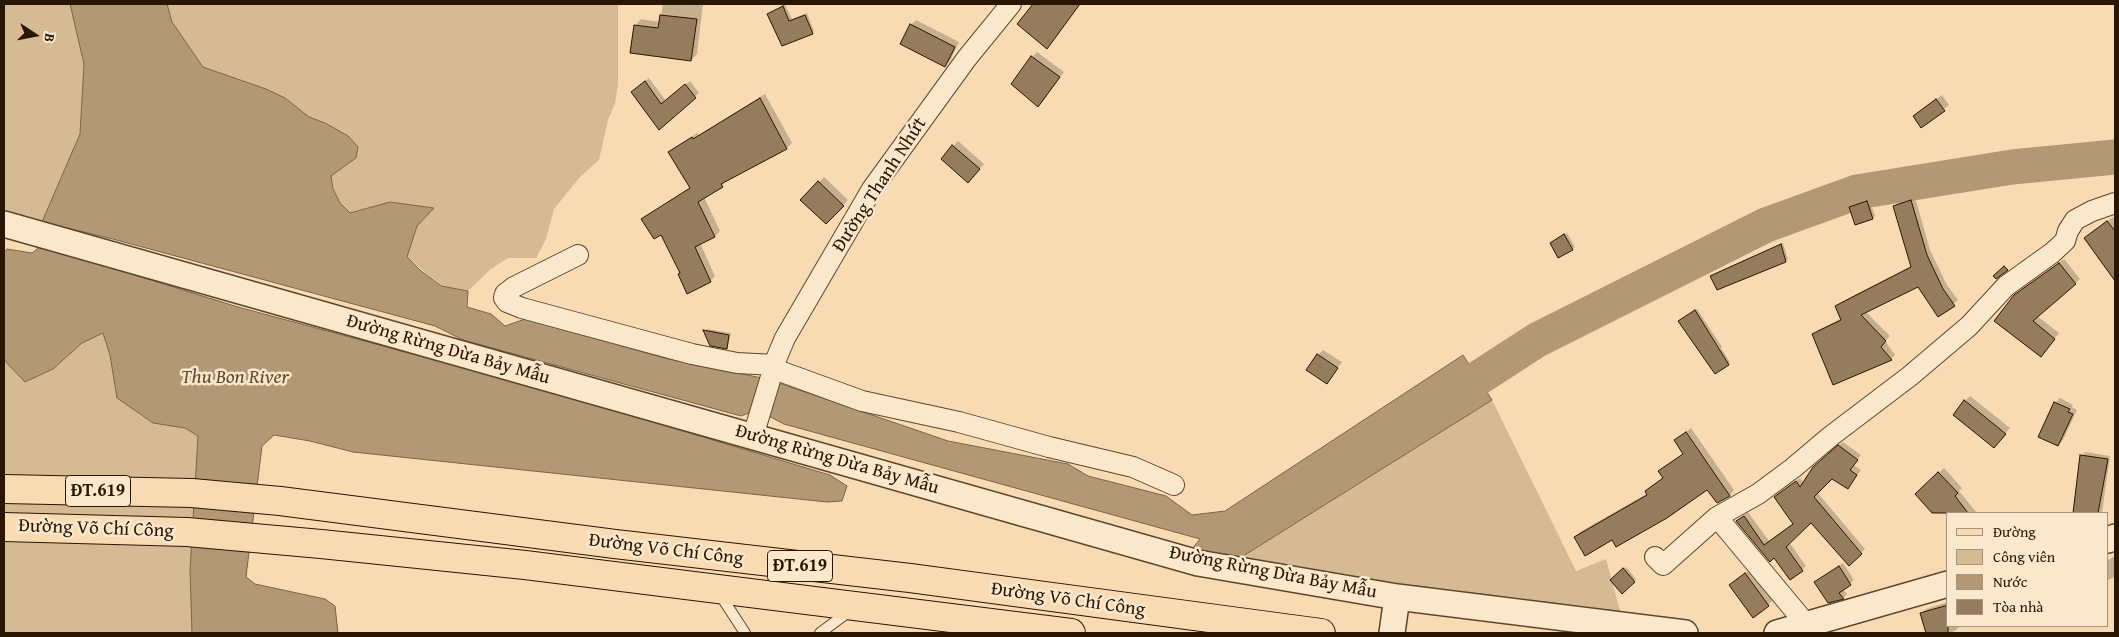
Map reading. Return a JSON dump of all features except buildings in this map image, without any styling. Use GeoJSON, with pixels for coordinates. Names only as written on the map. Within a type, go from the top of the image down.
{"type":"FeatureCollection","features":[{"type":"Feature","properties":{"kind":"main road","name":"Đường Võ Chí Công"},"geometry":{"type":"LineString","coordinates":[[4,489],[192,494],[280,500],[615,544],[910,578],[1321,633]]}},
{"type":"Feature","properties":{"kind":"main road","name":"Đường Võ Chí Công"},"geometry":{"type":"LineString","coordinates":[[4,527],[187,532],[462,558],[1071,633]]}},
{"type":"Feature","properties":{"kind":"street","name":"Đường Thanh Nhứt"},"geometry":{"type":"LineString","coordinates":[[754,431],[785,338],[872,189],[967,58],[1011,4]]}},
{"type":"Feature","properties":{"kind":"street"},"geometry":{"type":"LineString","coordinates":[[1655,557],[1663,564],[1717,517],[1758,494],[1780,478],[1831,436],[1910,376],[1969,326],[2006,286],[2059,247],[2065,241],[2068,231],[2076,220],[2092,211],[2115,203]]}},
{"type":"Feature","properties":{"kind":"street","name":"Đường Rừng Dừa Bảy Mẫu"},"geometry":{"type":"LineString","coordinates":[[4,224],[754,431],[1198,563],[1397,598],[1685,633]]}},
{"type":"Feature","properties":{"kind":"street"},"geometry":{"type":"LineString","coordinates":[[578,255],[514,287],[505,294],[504,298],[507,302],[522,308],[692,354],[773,371],[862,401],[959,422],[1049,448],[1133,467],[1174,485]]}},
{"type":"Feature","properties":{"kind":"street"},"geometry":{"type":"LineString","coordinates":[[1717,517],[1806,624]]}},
{"type":"Feature","properties":{"kind":"street"},"geometry":{"type":"LineString","coordinates":[[1777,633],[1946,585]]}},
{"type":"Feature","properties":{"kind":"street"},"geometry":{"type":"LineString","coordinates":[[1392,633],[1397,598]]}},
{"type":"Feature","properties":{"kind":"lane"},"geometry":{"type":"LineString","coordinates":[[716,588],[745,633]]}},
{"type":"Feature","properties":{"kind":"lane"},"geometry":{"type":"LineString","coordinates":[[820,633],[857,606]]}},
{"type":"Feature","properties":{"kind":"green space"},"geometry":{"type":"Polygon","coordinates":[[[4,4],[70,4],[84,64],[80,134],[42,222],[4,211],[4,4]]]}},
{"type":"Feature","properties":{"kind":"green space"},"geometry":{"type":"Polygon","coordinates":[[[167,4],[618,4],[618,85],[615,103],[608,120],[599,160],[580,177],[554,209],[546,239],[536,258],[508,258],[491,269],[468,291],[441,286],[407,257],[417,226],[434,208],[390,202],[350,213],[340,203],[333,189],[331,176],[356,158],[325,123],[309,117],[285,98],[247,82],[203,67],[172,22],[167,4]]]}},
{"type":"Feature","properties":{"kind":"green space"},"geometry":{"type":"Polygon","coordinates":[[[103,333],[110,355],[117,398],[153,423],[185,428],[198,436],[190,570],[192,633],[4,633],[4,360],[25,382],[53,369],[82,343],[103,333]]]}},
{"type":"Feature","properties":{"kind":"green space"},"geometry":{"type":"Polygon","coordinates":[[[1492,400],[1576,571],[1606,559],[1622,618],[1232,563],[1492,400]]]}},
{"type":"Feature","properties":{"kind":"water"},"geometry":{"type":"Polygon","coordinates":[[[70,4],[167,4],[172,22],[203,67],[266,89],[285,98],[309,117],[325,123],[348,136],[358,147],[356,158],[331,176],[333,189],[340,203],[350,213],[390,202],[434,208],[417,226],[407,257],[441,286],[468,291],[467,307],[491,314],[505,326],[525,319],[668,359],[767,379],[948,441],[1068,464],[1088,476],[1166,496],[1192,515],[1225,511],[1463,355],[1492,400],[1232,563],[1187,555],[1200,539],[784,424],[757,410],[741,416],[463,340],[435,326],[109,238],[42,222],[80,134],[84,64],[70,4]]]}},
{"type":"Feature","properties":{"kind":"water","name":"Thu Bon River"},"geometry":{"type":"Polygon","coordinates":[[[41,246],[238,307],[539,388],[830,475],[847,486],[842,501],[827,502],[353,452],[310,441],[274,435],[262,446],[246,577],[255,584],[325,599],[335,606],[338,633],[192,633],[190,570],[198,436],[185,428],[153,423],[117,398],[110,355],[103,333],[82,343],[53,369],[25,382],[4,360],[4,253],[7,249],[32,253],[41,246]]]}},
{"type":"Feature","properties":{"kind":"waterway"},"geometry":{"type":"LineString","coordinates":[[1438,404],[1537,340],[1766,225],[1857,192],[2012,167],[2115,157]]}}]}
